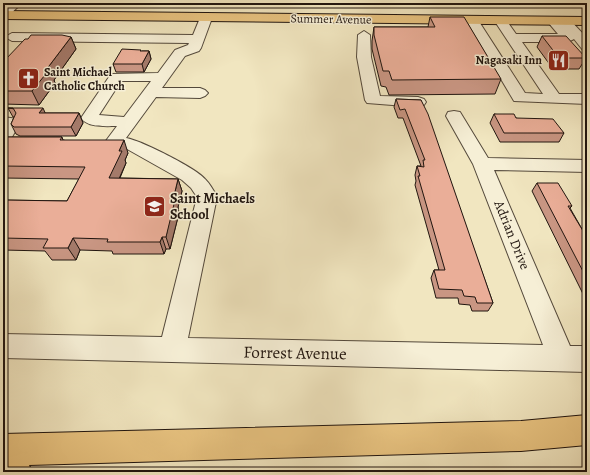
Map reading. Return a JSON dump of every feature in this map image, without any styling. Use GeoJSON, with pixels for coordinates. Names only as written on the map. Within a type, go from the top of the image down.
{"type":"FeatureCollection","features":[{"type":"Feature","properties":{"kind":"main road","name":"Summer Avenue"},"geometry":{"type":"LineString","coordinates":[[4,16],[367,19],[414,26],[472,20],[587,21]]}},
{"type":"Feature","properties":{"kind":"main road"},"geometry":{"type":"LineString","coordinates":[[3,450],[513,436],[587,430]]}},
{"type":"Feature","properties":{"kind":"main road"},"geometry":{"type":"LineString","coordinates":[[3,472],[16,472]]}},
{"type":"Feature","properties":{"kind":"street"},"geometry":{"type":"LineString","coordinates":[[4,16],[16,3]]}},
{"type":"Feature","properties":{"kind":"street"},"geometry":{"type":"LineString","coordinates":[[9,37],[35,16]]}},
{"type":"Feature","properties":{"kind":"street"},"geometry":{"type":"LineString","coordinates":[[198,49],[206,18]]}},
{"type":"Feature","properties":{"kind":"street"},"geometry":{"type":"LineString","coordinates":[[367,19],[371,35],[364,58],[372,100],[418,102]]}},
{"type":"Feature","properties":{"kind":"street"},"geometry":{"type":"LineString","coordinates":[[472,20],[520,98],[587,99]]}},
{"type":"Feature","properties":{"kind":"street"},"geometry":{"type":"LineString","coordinates":[[500,20],[554,98]]}},
{"type":"Feature","properties":{"kind":"street"},"geometry":{"type":"LineString","coordinates":[[558,21],[578,41]]}},
{"type":"Feature","properties":{"kind":"street"},"geometry":{"type":"LineString","coordinates":[[9,37],[198,49]]}},
{"type":"Feature","properties":{"kind":"street"},"geometry":{"type":"LineString","coordinates":[[513,38],[578,41]]}},
{"type":"Feature","properties":{"kind":"street"},"geometry":{"type":"LineString","coordinates":[[172,350],[207,197],[198,183],[189,176],[131,144],[107,142],[129,122],[180,53],[198,49]]}},
{"type":"Feature","properties":{"kind":"street"},"geometry":{"type":"LineString","coordinates":[[129,122],[93,120],[89,118],[116,77],[200,93]]}},
{"type":"Feature","properties":{"kind":"street","name":"Adrian Drive"},"geometry":{"type":"LineString","coordinates":[[454,116],[482,164],[553,336],[561,359]]}},
{"type":"Feature","properties":{"kind":"street"},"geometry":{"type":"LineString","coordinates":[[482,164],[587,166]]}},
{"type":"Feature","properties":{"kind":"street","name":"Forrest Avenue"},"geometry":{"type":"LineString","coordinates":[[3,346],[587,359]]}},
{"type":"Feature","properties":{"kind":"building"},"geometry":{"type":"Polygon","coordinates":[[[430,17],[464,17],[501,79],[392,80],[389,71],[383,71],[374,35],[374,27],[435,27],[430,17]]]}},
{"type":"Feature","properties":{"kind":"building"},"geometry":{"type":"Polygon","coordinates":[[[31,35],[62,35],[71,37],[46,70],[49,70],[32,91],[3,91],[3,60],[5,60],[25,39],[28,39],[31,35]]]}},
{"type":"Feature","properties":{"kind":"building"},"geometry":{"type":"Polygon","coordinates":[[[542,36],[566,36],[586,58],[559,58],[542,36]]]}},
{"type":"Feature","properties":{"kind":"building"},"geometry":{"type":"Polygon","coordinates":[[[122,49],[149,51],[142,64],[113,64],[122,49]]]}},
{"type":"Feature","properties":{"kind":"building"},"geometry":{"type":"Polygon","coordinates":[[[396,99],[421,100],[428,114],[493,303],[477,303],[475,297],[464,296],[462,290],[439,289],[434,270],[445,270],[418,176],[420,176],[417,166],[424,167],[423,160],[425,160],[405,109],[400,110],[396,99]]]}},
{"type":"Feature","properties":{"kind":"building"},"geometry":{"type":"Polygon","coordinates":[[[13,108],[43,108],[39,113],[79,113],[71,127],[14,127],[11,124],[16,113],[13,108]]]}},
{"type":"Feature","properties":{"kind":"building"},"geometry":{"type":"Polygon","coordinates":[[[494,114],[514,114],[516,118],[553,119],[564,133],[504,133],[494,114]]]}},
{"type":"Feature","properties":{"kind":"building","name":"Saint Michaels School"},"geometry":{"type":"Polygon","coordinates":[[[3,135],[8,137],[62,137],[60,140],[124,140],[119,151],[122,151],[109,178],[178,179],[173,200],[175,200],[166,237],[162,237],[160,242],[107,242],[108,239],[73,238],[68,248],[43,248],[48,239],[3,238],[3,200],[67,201],[85,167],[3,166],[3,135]]]}},
{"type":"Feature","properties":{"kind":"building"},"geometry":{"type":"Polygon","coordinates":[[[537,183],[558,183],[572,206],[568,206],[587,236],[587,279],[537,183]]]}},
{"type":"Feature","properties":{"kind":"place","name":"Nagasaki Inn"},"geometry":{"type":"Point","coordinates":[558,60]}},
{"type":"Feature","properties":{"kind":"place","name":"Saint Michael Catholic Church"},"geometry":{"type":"Point","coordinates":[29,79]}},
{"type":"Feature","properties":{"kind":"place","name":"Saint Michaels School"},"geometry":{"type":"Point","coordinates":[154,206]}}]}
